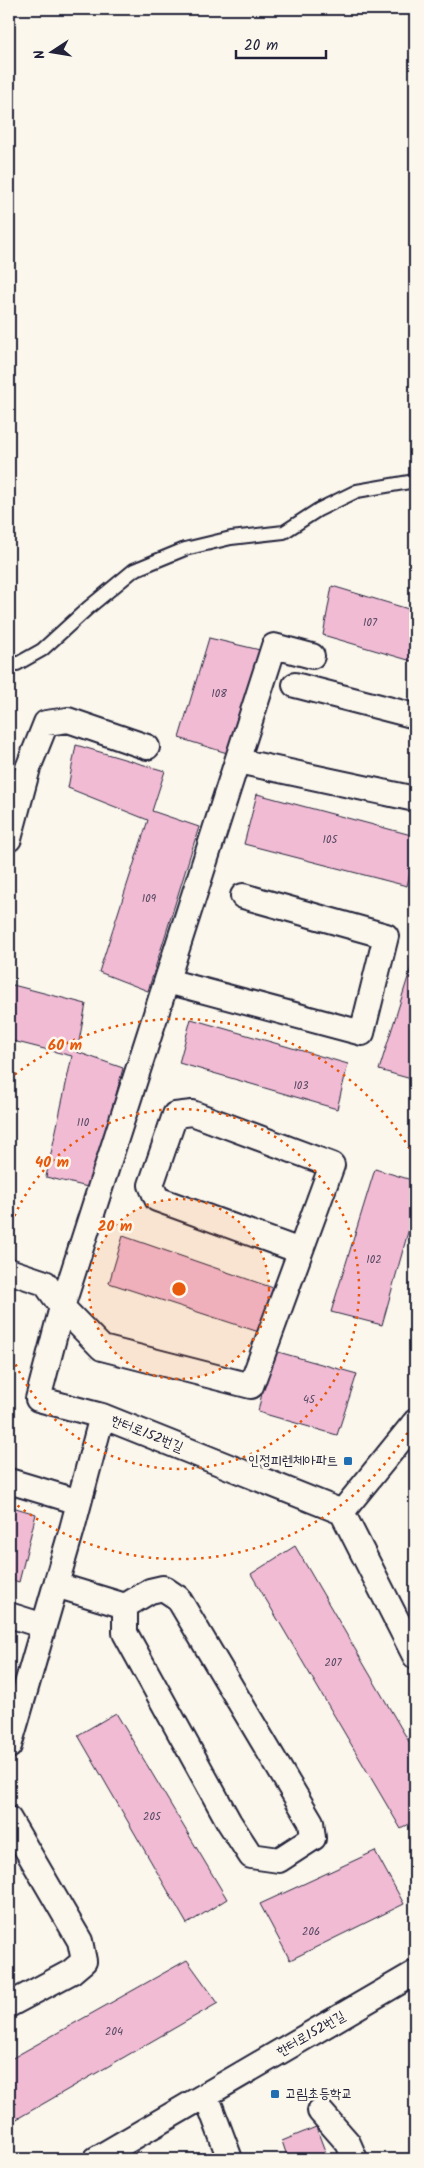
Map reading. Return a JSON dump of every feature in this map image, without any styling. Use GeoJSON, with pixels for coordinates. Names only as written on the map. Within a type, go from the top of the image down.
{"type":"FeatureCollection","features":[{"type":"Feature","properties":{"kind":"street"},"geometry":{"type":"LineString","coordinates":[[62,1307],[274,646],[312,656]]}},
{"type":"Feature","properties":{"kind":"street"},"geometry":{"type":"LineString","coordinates":[[295,685],[415,716]]}},
{"type":"Feature","properties":{"kind":"street"},"geometry":{"type":"LineString","coordinates":[[9,839],[28,768],[46,723],[68,720],[148,747]]}},
{"type":"Feature","properties":{"kind":"street"},"geometry":{"type":"LineString","coordinates":[[238,761],[415,800]]}},
{"type":"Feature","properties":{"kind":"street"},"geometry":{"type":"LineString","coordinates":[[167,981],[362,1034],[386,936],[243,896]]}},
{"type":"Feature","properties":{"kind":"street"},"geometry":{"type":"LineString","coordinates":[[9,1271],[45,1283],[62,1307],[102,1348],[251,1386],[332,1165],[192,1113],[175,1115],[151,1185],[157,1199],[300,1251]]}},
{"type":"Feature","properties":{"kind":"street","name":"한터로152번길"},"geometry":{"type":"LineString","coordinates":[[62,1307],[38,1399],[102,1416],[342,1512]]}},
{"type":"Feature","properties":{"kind":"street"},"geometry":{"type":"LineString","coordinates":[[9,1746],[56,1585],[102,1416]]}},
{"type":"Feature","properties":{"kind":"street"},"geometry":{"type":"LineString","coordinates":[[415,1422],[342,1512],[415,1656]]}},
{"type":"Feature","properties":{"kind":"street"},"geometry":{"type":"LineString","coordinates":[[9,1481],[79,1502]]}},
{"type":"Feature","properties":{"kind":"street"},"geometry":{"type":"LineString","coordinates":[[56,1585],[125,1606],[150,1591],[163,1588],[178,1598],[311,1822],[313,1838],[279,1860],[251,1856],[229,1822],[125,1633],[125,1606]]}},
{"type":"Feature","properties":{"kind":"street"},"geometry":{"type":"LineString","coordinates":[[9,1615],[44,1626]]}},
{"type":"Feature","properties":{"kind":"street"},"geometry":{"type":"LineString","coordinates":[[9,1819],[80,1941],[84,1961],[71,1972],[9,2005]]}},
{"type":"Feature","properties":{"kind":"street","name":"한터로152번길"},"geometry":{"type":"LineString","coordinates":[[96,2159],[415,1973]]}},
{"type":"Feature","properties":{"kind":"street"},"geometry":{"type":"LineString","coordinates":[[206,2095],[230,2159]]}},
{"type":"Feature","properties":{"kind":"street"},"geometry":{"type":"LineString","coordinates":[[320,2111],[348,2143],[355,2159]]}},
{"type":"Feature","properties":{"kind":"lane"},"geometry":{"type":"LineString","coordinates":[[9,663],[17,664],[42,650],[88,608],[134,570],[185,549],[231,538],[284,532],[318,510],[357,491],[415,482]]}},
{"type":"Feature","properties":{"kind":"building"},"geometry":{"type":"Polygon","coordinates":[[[332,586],[415,611],[415,662],[323,635],[332,586]]]}},
{"type":"Feature","properties":{"kind":"building"},"geometry":{"type":"Polygon","coordinates":[[[209,638],[260,650],[227,753],[179,738],[209,638]]]}},
{"type":"Feature","properties":{"kind":"building"},"geometry":{"type":"Polygon","coordinates":[[[76,745],[165,771],[152,811],[199,827],[148,991],[99,972],[148,820],[68,788],[76,745]]]}},
{"type":"Feature","properties":{"kind":"building"},"geometry":{"type":"Polygon","coordinates":[[[257,794],[415,836],[415,852],[407,886],[244,844],[257,794]]]}},
{"type":"Feature","properties":{"kind":"building"},"geometry":{"type":"Polygon","coordinates":[[[415,955],[415,1080],[379,1070],[415,955]]]}},
{"type":"Feature","properties":{"kind":"building"},"geometry":{"type":"Polygon","coordinates":[[[9,984],[86,1004],[77,1052],[123,1068],[92,1188],[46,1177],[72,1056],[9,1040],[9,984]]]}},
{"type":"Feature","properties":{"kind":"building"},"geometry":{"type":"Polygon","coordinates":[[[191,1019],[348,1064],[337,1109],[179,1063],[191,1019]]]}},
{"type":"Feature","properties":{"kind":"building"},"geometry":{"type":"Polygon","coordinates":[[[375,1169],[415,1181],[415,1207],[382,1325],[331,1312],[375,1169]]]}},
{"type":"Feature","properties":{"kind":"building"},"geometry":{"type":"Polygon","coordinates":[[[123,1236],[279,1290],[262,1333],[109,1283],[123,1236]]]}},
{"type":"Feature","properties":{"kind":"building"},"geometry":{"type":"Polygon","coordinates":[[[271,1350],[357,1374],[337,1435],[258,1412],[271,1350]]]}},
{"type":"Feature","properties":{"kind":"building"},"geometry":{"type":"Polygon","coordinates":[[[9,1506],[36,1514],[19,1582],[9,1579],[9,1506]]]}},
{"type":"Feature","properties":{"kind":"building"},"geometry":{"type":"Polygon","coordinates":[[[295,1546],[415,1752],[415,1820],[401,1829],[251,1574],[295,1546]]]}},
{"type":"Feature","properties":{"kind":"building"},"geometry":{"type":"Polygon","coordinates":[[[116,1713],[227,1899],[187,1924],[78,1735],[116,1713]]]}},
{"type":"Feature","properties":{"kind":"building"},"geometry":{"type":"Polygon","coordinates":[[[375,1851],[404,1904],[290,1960],[260,1904],[375,1851]]]}},
{"type":"Feature","properties":{"kind":"building"},"geometry":{"type":"Polygon","coordinates":[[[187,1960],[218,2003],[15,2120],[9,2108],[9,2060],[187,1960]]]}},
{"type":"Feature","properties":{"kind":"building"},"geometry":{"type":"Polygon","coordinates":[[[316,2127],[328,2159],[288,2159],[282,2141],[316,2127]]]}},
{"type":"Feature","properties":{"kind":"place","name":"인정피렌체아파트"},"geometry":{"type":"Point","coordinates":[348,1461]}},
{"type":"Feature","properties":{"kind":"place","name":"고림초등학교"},"geometry":{"type":"Point","coordinates":[275,2094]}}]}
